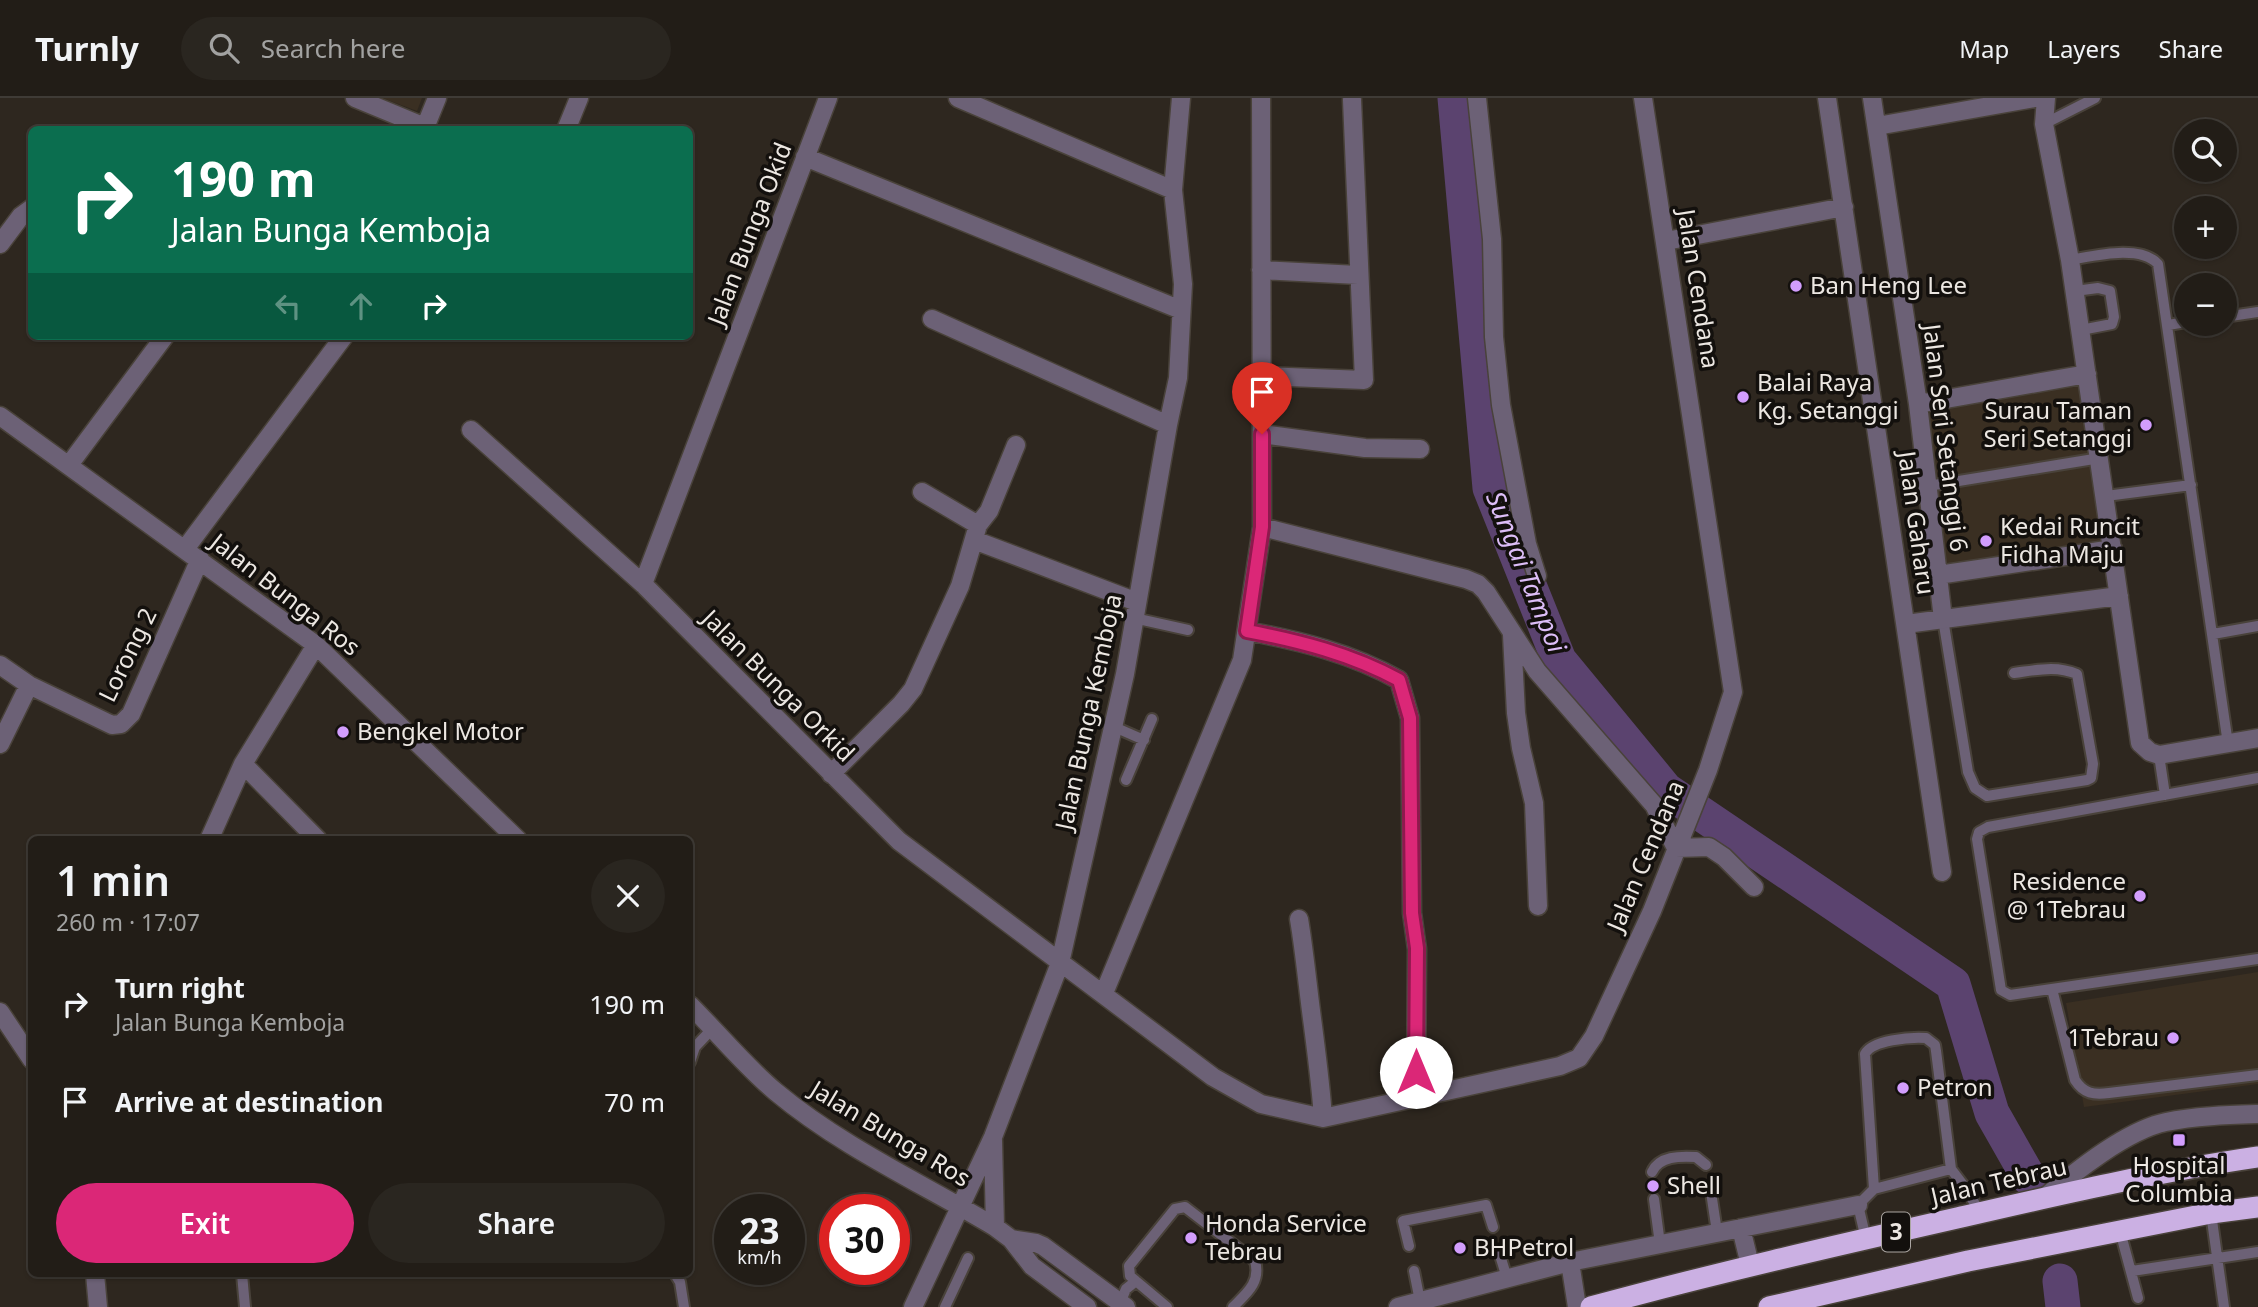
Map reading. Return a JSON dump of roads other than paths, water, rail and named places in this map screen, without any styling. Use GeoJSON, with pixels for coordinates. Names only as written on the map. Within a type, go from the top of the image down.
{"type":"FeatureCollection","features":[{"type":"Feature","properties":{"kind":"highway","name":"Jalan Tebrau"},"geometry":{"type":"LineString","coordinates":[[1591,1307],[1750,1265],[1980,1213],[2185,1168],[2258,1157]]}},
{"type":"Feature","properties":{"kind":"highway","name":"3"},"geometry":{"type":"LineString","coordinates":[[1769,1307],[1969,1261],[2211,1213],[2258,1207]]}},
{"type":"Feature","properties":{"kind":"street"},"geometry":{"type":"LineString","coordinates":[[355,98],[420,126]]}},
{"type":"Feature","properties":{"kind":"street"},"geometry":{"type":"LineString","coordinates":[[426,126],[437,98]]}},
{"type":"Feature","properties":{"kind":"street"},"geometry":{"type":"LineString","coordinates":[[568,126],[579,98]]}},
{"type":"Feature","properties":{"kind":"street","name":"Jalan Bunga Okid"},"geometry":{"type":"LineString","coordinates":[[643,584],[828,98]]}},
{"type":"Feature","properties":{"kind":"street"},"geometry":{"type":"LineString","coordinates":[[958,98],[1174,190]]}},
{"type":"Feature","properties":{"kind":"street","name":"Jalan Bunga Kemboja"},"geometry":{"type":"LineString","coordinates":[[913,1307],[993,1137],[1060,963],[1136,610],[1178,378],[1183,284],[1174,190],[1181,98]]}},
{"type":"Feature","properties":{"kind":"street"},"geometry":{"type":"LineString","coordinates":[[1104,993],[1242,660],[1262,527],[1261,98]]}},
{"type":"Feature","properties":{"kind":"street"},"geometry":{"type":"LineString","coordinates":[[1477,98],[1492,239],[1494,337],[1501,405],[1527,544],[1537,576]]}},
{"type":"Feature","properties":{"kind":"street","name":"Jalan Cendana"},"geometry":{"type":"LineString","coordinates":[[1060,963],[1104,993],[1213,1077],[1261,1104],[1323,1118],[1560,1066],[1579,1058],[1594,1036],[1640,936],[1709,770],[1733,692],[1643,98]]}},
{"type":"Feature","properties":{"kind":"street","name":"Jalan Gaharu"},"geometry":{"type":"LineString","coordinates":[[1827,98],[1942,872]]}},
{"type":"Feature","properties":{"kind":"street","name":"Jalan Seri Setanggi 6"},"geometry":{"type":"LineString","coordinates":[[1872,98],[1918,404],[1943,619]]}},
{"type":"Feature","properties":{"kind":"street"},"geometry":{"type":"LineString","coordinates":[[1877,126],[2035,98],[2045,124],[2070,260],[2140,743],[2150,752],[2159,755],[2258,738]]}},
{"type":"Feature","properties":{"kind":"street"},"geometry":{"type":"LineString","coordinates":[[1262,376],[1364,380],[1352,100]]}},
{"type":"Feature","properties":{"kind":"street"},"geometry":{"type":"LineString","coordinates":[[805,157],[1181,310]]}},
{"type":"Feature","properties":{"kind":"street"},"geometry":{"type":"LineString","coordinates":[[1666,241],[1844,207]]}},
{"type":"Feature","properties":{"kind":"street"},"geometry":{"type":"LineString","coordinates":[[0,244],[28,211]]}},
{"type":"Feature","properties":{"kind":"street"},"geometry":{"type":"LineString","coordinates":[[1261,270],[1358,275]]}},
{"type":"Feature","properties":{"kind":"street"},"geometry":{"type":"LineString","coordinates":[[932,319],[1168,425]]}},
{"type":"Feature","properties":{"kind":"street"},"geometry":{"type":"LineString","coordinates":[[69,465],[162,340]]}},
{"type":"Feature","properties":{"kind":"street"},"geometry":{"type":"LineString","coordinates":[[193,554],[341,340]]}},
{"type":"Feature","properties":{"kind":"street"},"geometry":{"type":"LineString","coordinates":[[1918,404],[2087,374]]}},
{"type":"Feature","properties":{"kind":"street","name":"Jalan Bunga Ros"},"geometry":{"type":"LineString","coordinates":[[0,415],[316,645],[514,836]]}},
{"type":"Feature","properties":{"kind":"street","name":"Jalan Bunga Orkid"},"geometry":{"type":"LineString","coordinates":[[471,430],[643,584],[899,841],[1060,963]]}},
{"type":"Feature","properties":{"kind":"street"},"geometry":{"type":"LineString","coordinates":[[1262,434],[1365,448],[1420,449]]}},
{"type":"Feature","properties":{"kind":"street"},"geometry":{"type":"LineString","coordinates":[[831,774],[913,689],[960,586],[976,532],[989,511],[1016,445]]}},
{"type":"Feature","properties":{"kind":"street"},"geometry":{"type":"LineString","coordinates":[[922,492],[976,532],[1136,610]]}},
{"type":"Feature","properties":{"kind":"street"},"geometry":{"type":"LineString","coordinates":[[1262,527],[1478,584],[1486,592],[1537,671],[1654,805],[1679,843],[1709,847],[1724,857],[1754,887]]}},
{"type":"Feature","properties":{"kind":"street"},"geometry":{"type":"LineString","coordinates":[[1938,575],[2113,549]]}},
{"type":"Feature","properties":{"kind":"street","name":"Lorong 2"},"geometry":{"type":"LineString","coordinates":[[0,665],[30,685],[112,725],[121,724],[131,715],[193,554]]}},
{"type":"Feature","properties":{"kind":"street"},"geometry":{"type":"LineString","coordinates":[[1906,624],[2119,596]]}},
{"type":"Feature","properties":{"kind":"street"},"geometry":{"type":"LineString","coordinates":[[1247,631],[1338,653],[1373,665],[1399,680],[1410,718],[1412,913],[1417,948],[1416,1097]]}},
{"type":"Feature","properties":{"kind":"street"},"geometry":{"type":"LineString","coordinates":[[1511,632],[1516,713],[1534,803],[1538,906]]}},
{"type":"Feature","properties":{"kind":"street"},"geometry":{"type":"LineString","coordinates":[[211,836],[243,764],[316,645]]}},
{"type":"Feature","properties":{"kind":"street"},"geometry":{"type":"LineString","coordinates":[[0,744],[30,685]]}},
{"type":"Feature","properties":{"kind":"street"},"geometry":{"type":"LineString","coordinates":[[243,764],[314,836]]}},
{"type":"Feature","properties":{"kind":"street"},"geometry":{"type":"LineString","coordinates":[[1299,919],[1307,962],[1323,1118]]}},
{"type":"Feature","properties":{"kind":"street","name":"Jalan Bunga Ros"},"geometry":{"type":"LineString","coordinates":[[693,1008],[750,1069],[779,1094],[872,1158],[995,1227],[1012,1239],[1032,1266],[1087,1307]]}},
{"type":"Feature","properties":{"kind":"street"},"geometry":{"type":"LineString","coordinates":[[0,1012],[28,1053]]}},
{"type":"Feature","properties":{"kind":"street"},"geometry":{"type":"LineString","coordinates":[[2043,1199],[2080,1167],[2145,1129],[2166,1122],[2258,1114]]}},
{"type":"Feature","properties":{"kind":"street"},"geometry":{"type":"LineString","coordinates":[[993,1137],[995,1227]]}},
{"type":"Feature","properties":{"kind":"street"},"geometry":{"type":"LineString","coordinates":[[1398,1307],[1570,1262],[1858,1205]]}},
{"type":"Feature","properties":{"kind":"street"},"geometry":{"type":"LineString","coordinates":[[1741,1228],[1750,1265]]}},
{"type":"Feature","properties":{"kind":"street","name":"Jalan Bunga Ros"},"geometry":{"type":"LineString","coordinates":[[1012,1239],[1043,1246],[1123,1305]]}},
{"type":"Feature","properties":{"kind":"street"},"geometry":{"type":"LineString","coordinates":[[1570,1262],[1577,1307]]}},
{"type":"Feature","properties":{"kind":"street"},"geometry":{"type":"LineString","coordinates":[[95,1277],[98,1307]]}},
{"type":"Feature","properties":{"kind":"lane"},"geometry":{"type":"LineString","coordinates":[[2045,124],[2095,98]]}},
{"type":"Feature","properties":{"kind":"lane"},"geometry":{"type":"LineString","coordinates":[[2070,260],[2132,253],[2152,257],[2158,264],[2228,744]]}},
{"type":"Feature","properties":{"kind":"lane"},"geometry":{"type":"LineString","coordinates":[[2075,292],[2105,288],[2110,291],[2114,317],[2112,324],[2081,330]]}},
{"type":"Feature","properties":{"kind":"lane"},"geometry":{"type":"LineString","coordinates":[[2237,315],[2258,312]]}},
{"type":"Feature","properties":{"kind":"lane"},"geometry":{"type":"LineString","coordinates":[[2168,325],[2174,324]]}},
{"type":"Feature","properties":{"kind":"lane"},"geometry":{"type":"LineString","coordinates":[[1928,486],[2100,458]]}},
{"type":"Feature","properties":{"kind":"lane"},"geometry":{"type":"LineString","coordinates":[[2106,496],[2191,485]]}},
{"type":"Feature","properties":{"kind":"lane"},"geometry":{"type":"LineString","coordinates":[[1136,610],[1188,630]]}},
{"type":"Feature","properties":{"kind":"lane"},"geometry":{"type":"LineString","coordinates":[[1943,619],[1959,730],[1968,772],[1975,788],[1987,796],[2091,778],[2094,764],[2077,674],[2051,667],[2014,673]]}},
{"type":"Feature","properties":{"kind":"lane"},"geometry":{"type":"LineString","coordinates":[[2213,634],[2258,626]]}},
{"type":"Feature","properties":{"kind":"lane"},"geometry":{"type":"LineString","coordinates":[[1126,780],[1152,719]]}},
{"type":"Feature","properties":{"kind":"lane"},"geometry":{"type":"LineString","coordinates":[[1112,726],[1144,740]]}},
{"type":"Feature","properties":{"kind":"lane"},"geometry":{"type":"LineString","coordinates":[[2159,755],[2165,795]]}},
{"type":"Feature","properties":{"kind":"lane"},"geometry":{"type":"LineString","coordinates":[[2258,778],[1988,827],[1979,832],[1977,839],[2001,990],[2010,995],[2258,959]]}},
{"type":"Feature","properties":{"kind":"lane"},"geometry":{"type":"LineString","coordinates":[[2052,989],[2075,1080],[2088,1093],[2109,1093],[2258,1074]]}},
{"type":"Feature","properties":{"kind":"lane"},"geometry":{"type":"LineString","coordinates":[[693,1053],[695,1047],[713,1028]]}},
{"type":"Feature","properties":{"kind":"lane"},"geometry":{"type":"LineString","coordinates":[[1874,1189],[1864,1060],[1867,1049],[1877,1044],[1920,1038],[1935,1045],[1951,1169],[1980,1213]]}},
{"type":"Feature","properties":{"kind":"lane"},"geometry":{"type":"LineString","coordinates":[[1652,1172],[1655,1165],[1665,1159],[1696,1157],[1706,1165]]}},
{"type":"Feature","properties":{"kind":"lane"},"geometry":{"type":"LineString","coordinates":[[1866,1239],[1858,1205],[1874,1189],[1951,1169]]}},
{"type":"Feature","properties":{"kind":"lane"},"geometry":{"type":"LineString","coordinates":[[1711,1192],[1717,1233]]}},
{"type":"Feature","properties":{"kind":"lane"},"geometry":{"type":"LineString","coordinates":[[1654,1199],[1660,1244]]}},
{"type":"Feature","properties":{"kind":"lane"},"geometry":{"type":"LineString","coordinates":[[1409,1246],[1403,1221],[1486,1205],[1493,1227]]}},
{"type":"Feature","properties":{"kind":"lane"},"geometry":{"type":"LineString","coordinates":[[1167,1307],[1130,1276],[1129,1266],[1175,1209],[1185,1207],[1255,1261],[1258,1271],[1254,1286],[1233,1307]]}},
{"type":"Feature","properties":{"kind":"lane"},"geometry":{"type":"LineString","coordinates":[[2211,1213],[2224,1307]]}},
{"type":"Feature","properties":{"kind":"lane"},"geometry":{"type":"LineString","coordinates":[[2120,1231],[2138,1298]]}},
{"type":"Feature","properties":{"kind":"lane"},"geometry":{"type":"LineString","coordinates":[[1499,1252],[1507,1278]]}},
{"type":"Feature","properties":{"kind":"lane"},"geometry":{"type":"LineString","coordinates":[[2132,1271],[2258,1252]]}},
{"type":"Feature","properties":{"kind":"lane"},"geometry":{"type":"LineString","coordinates":[[944,1307],[968,1258]]}},
{"type":"Feature","properties":{"kind":"lane"},"geometry":{"type":"LineString","coordinates":[[1414,1271],[1420,1301]]}},
{"type":"Feature","properties":{"kind":"lane"},"geometry":{"type":"LineString","coordinates":[[242,1277],[245,1307]]}},
{"type":"Feature","properties":{"kind":"lane"},"geometry":{"type":"LineString","coordinates":[[677,1277],[684,1307]]}},
{"type":"Feature","properties":{"kind":"lane"},"geometry":{"type":"LineString","coordinates":[[1123,1305],[1126,1289],[1136,1281]]}},
{"type":"Feature","properties":{"kind":"waterway","name":"Sungai Tampoi"},"geometry":{"type":"LineString","coordinates":[[1455,98],[1490,488],[1559,660],[1666,790],[1953,984],[1992,1113],[2029,1178]]}},
{"type":"Feature","properties":{"kind":"waterway","name":"Sungai Tampoi"},"geometry":{"type":"LineString","coordinates":[[2060,1281],[2063,1307]]}},
{"type":"Feature","properties":{"kind":"place","name":"Ban Heng Lee"},"geometry":{"type":"Point","coordinates":[1796,286]}},
{"type":"Feature","properties":{"kind":"place","name":"Balai Raya Kg. Setanggi"},"geometry":{"type":"Point","coordinates":[1743,397]}},
{"type":"Feature","properties":{"kind":"place","name":"Surau Taman Seri Setanggi"},"geometry":{"type":"Point","coordinates":[2146,425]}},
{"type":"Feature","properties":{"kind":"place","name":"Kedai Runcit Fidha Maju"},"geometry":{"type":"Point","coordinates":[1986,541]}},
{"type":"Feature","properties":{"kind":"place","name":"Bengkel Motor"},"geometry":{"type":"Point","coordinates":[343,732]}},
{"type":"Feature","properties":{"kind":"place","name":"Residence @ 1Tebrau"},"geometry":{"type":"Point","coordinates":[2140,896]}},
{"type":"Feature","properties":{"kind":"place","name":"1Tebrau"},"geometry":{"type":"Point","coordinates":[2173,1038]}},
{"type":"Feature","properties":{"kind":"place","name":"Petron"},"geometry":{"type":"Point","coordinates":[1903,1088]}},
{"type":"Feature","properties":{"kind":"place","name":"Hospital Columbia"},"geometry":{"type":"Point","coordinates":[2179,1140]}},
{"type":"Feature","properties":{"kind":"place","name":"Shell"},"geometry":{"type":"Point","coordinates":[1653,1186]}},
{"type":"Feature","properties":{"kind":"place","name":"Honda Service Tebrau"},"geometry":{"type":"Point","coordinates":[1191,1238]}},
{"type":"Feature","properties":{"kind":"place","name":"BHPetrol"},"geometry":{"type":"Point","coordinates":[1460,1248]}}]}
